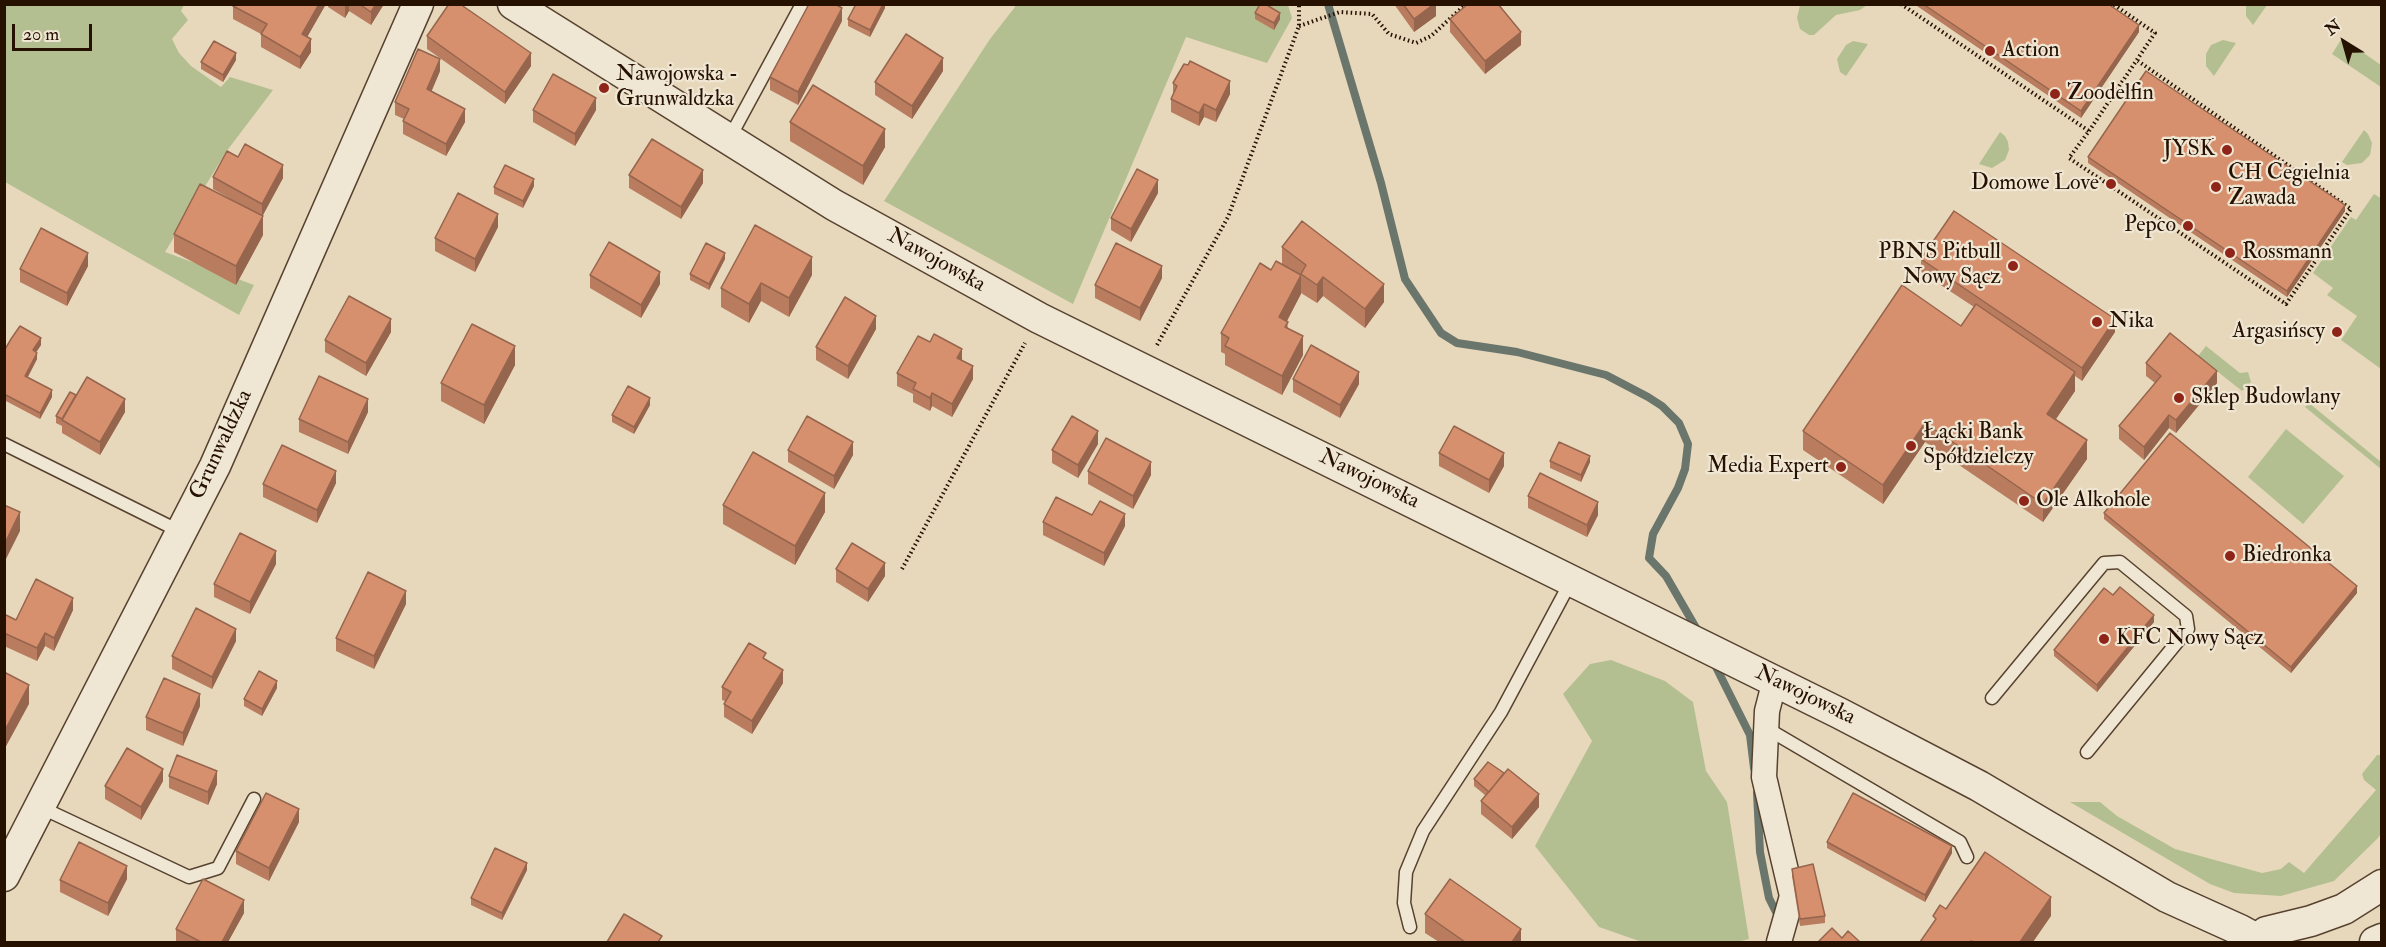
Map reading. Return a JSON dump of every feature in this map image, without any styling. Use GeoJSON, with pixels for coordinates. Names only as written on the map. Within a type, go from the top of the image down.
{"type":"FeatureCollection","features":[{"type":"Feature","properties":{"kind":"street","name":"Grunwaldzka"},"geometry":{"type":"LineString","coordinates":[[4,876],[215,466],[418,4]]}},
{"type":"Feature","properties":{"kind":"street","name":"Nawojowska"},"geometry":{"type":"LineString","coordinates":[[513,4],[834,205],[1039,318],[1730,660],[1775,680],[1979,786],[2167,897],[2256,935],[2307,942]]}},
{"type":"Feature","properties":{"kind":"street"},"geometry":{"type":"LineString","coordinates":[[1775,680],[1767,711],[1764,777],[1792,896],[1779,942]]}},
{"type":"Feature","properties":{"kind":"street"},"geometry":{"type":"LineString","coordinates":[[2256,935],[2312,921],[2344,909],[2382,885]]}},
{"type":"Feature","properties":{"kind":"street"},"geometry":{"type":"LineString","coordinates":[[2375,942],[2382,939]]}},
{"type":"Feature","properties":{"kind":"lane"},"geometry":{"type":"LineString","coordinates":[[729,139],[802,4]]}},
{"type":"Feature","properties":{"kind":"lane"},"geometry":{"type":"LineString","coordinates":[[4,444],[181,531]]}},
{"type":"Feature","properties":{"kind":"lane"},"geometry":{"type":"LineString","coordinates":[[1992,698],[2104,563],[2120,562],[2186,616],[2188,629],[2087,752]]}},
{"type":"Feature","properties":{"kind":"lane"},"geometry":{"type":"LineString","coordinates":[[1410,927],[1404,903],[1406,872],[1423,831],[1501,712],[1571,580]]}},
{"type":"Feature","properties":{"kind":"lane"},"geometry":{"type":"LineString","coordinates":[[1766,728],[1960,842],[1967,857]]}},
{"type":"Feature","properties":{"kind":"lane"},"geometry":{"type":"LineString","coordinates":[[40,807],[189,877],[218,868],[254,799]]}},
{"type":"Feature","properties":{"kind":"path"},"geometry":{"type":"LineString","coordinates":[[1143,369],[1228,217],[1299,26],[1299,4]]}},
{"type":"Feature","properties":{"kind":"path"},"geometry":{"type":"LineString","coordinates":[[1299,26],[1340,12],[1372,14],[1389,34],[1416,43],[1431,36],[1466,4]]}},
{"type":"Feature","properties":{"kind":"path"},"geometry":{"type":"LineString","coordinates":[[1901,4],[2089,131]]}},
{"type":"Feature","properties":{"kind":"path"},"geometry":{"type":"LineString","coordinates":[[2113,4],[2155,33],[2138,61],[2069,158],[2286,304],[2351,208],[2138,61]]}},
{"type":"Feature","properties":{"kind":"path"},"geometry":{"type":"LineString","coordinates":[[902,569],[1039,318]]}},
{"type":"Feature","properties":{"kind":"green space"},"geometry":{"type":"Polygon","coordinates":[[[1800,4],[1867,5],[1860,10],[1836,15],[1814,35],[1809,35],[1800,29],[1797,18],[1800,4]]]}},
{"type":"Feature","properties":{"kind":"green space"},"geometry":{"type":"Polygon","coordinates":[[[5,5],[184,5],[181,11],[188,20],[172,39],[179,53],[191,66],[221,87],[230,77],[273,90],[226,152],[165,252],[254,285],[239,315],[5,182],[5,5]]]}},
{"type":"Feature","properties":{"kind":"green space"},"geometry":{"type":"Polygon","coordinates":[[[1014,5],[1288,5],[1292,18],[1267,63],[1186,37],[1073,304],[884,201],[990,39],[1015,7],[1014,5]]]}},
{"type":"Feature","properties":{"kind":"green space"},"geometry":{"type":"Polygon","coordinates":[[[2246,5],[2267,5],[2253,25],[2246,16],[2246,5]]]}},
{"type":"Feature","properties":{"kind":"green space"},"geometry":{"type":"Polygon","coordinates":[[[2342,38],[2381,65],[2381,87],[2332,54],[2342,38]]]}},
{"type":"Feature","properties":{"kind":"green space"},"geometry":{"type":"Polygon","coordinates":[[[2223,40],[2236,43],[2214,76],[2206,66],[2206,54],[2211,45],[2223,40]]]}},
{"type":"Feature","properties":{"kind":"green space"},"geometry":{"type":"Polygon","coordinates":[[[1853,41],[1868,44],[1846,76],[1840,72],[1837,59],[1846,45],[1853,41]]]}},
{"type":"Feature","properties":{"kind":"green space"},"geometry":{"type":"Polygon","coordinates":[[[2364,130],[2372,143],[2370,155],[2362,163],[2347,165],[2342,162],[2364,130]]]}},
{"type":"Feature","properties":{"kind":"green space"},"geometry":{"type":"Polygon","coordinates":[[[2000,132],[2008,142],[2009,150],[2005,160],[1992,168],[1979,164],[2000,132]]]}},
{"type":"Feature","properties":{"kind":"green space"},"geometry":{"type":"Polygon","coordinates":[[[2374,194],[2382,199],[2381,369],[2341,340],[2357,316],[2327,295],[2333,288],[2313,273],[2351,217],[2356,220],[2374,194]]]}},
{"type":"Feature","properties":{"kind":"green space"},"geometry":{"type":"Polygon","coordinates":[[[2206,346],[2240,373],[2248,372],[2251,382],[2242,391],[2198,356],[2206,346]]]}},
{"type":"Feature","properties":{"kind":"green space"},"geometry":{"type":"Polygon","coordinates":[[[2309,403],[2381,462],[2381,469],[2305,407],[2309,403]]]}},
{"type":"Feature","properties":{"kind":"green space"},"geometry":{"type":"Polygon","coordinates":[[[2286,429],[2344,476],[2303,524],[2248,477],[2286,429]]]}},
{"type":"Feature","properties":{"kind":"green space"},"geometry":{"type":"Polygon","coordinates":[[[1611,660],[1665,681],[1693,702],[1706,771],[1727,802],[1749,939],[1737,942],[1642,942],[1599,927],[1535,846],[1592,741],[1563,694],[1590,664],[1611,660]]]}},
{"type":"Feature","properties":{"kind":"green space"},"geometry":{"type":"Polygon","coordinates":[[[2377,755],[2382,755],[2382,832],[2378,838],[2334,881],[2281,896],[2234,893],[2210,884],[2070,802],[2100,802],[2117,816],[2175,849],[2262,873],[2281,869],[2289,862],[2304,873],[2376,790],[2364,780],[2362,774],[2377,755]]]}},
{"type":"Feature","properties":{"kind":"building"},"geometry":{"type":"Polygon","coordinates":[[[234,4],[319,4],[302,34],[311,39],[300,57],[261,34],[267,24],[233,6],[234,4]]]}},
{"type":"Feature","properties":{"kind":"building"},"geometry":{"type":"Polygon","coordinates":[[[359,4],[376,4],[371,12],[359,4]]]}},
{"type":"Feature","properties":{"kind":"building"},"geometry":{"type":"Polygon","coordinates":[[[449,4],[460,4],[531,53],[505,92],[427,36],[449,4]]]}},
{"type":"Feature","properties":{"kind":"building"},"geometry":{"type":"Polygon","coordinates":[[[809,4],[835,4],[842,8],[798,92],[770,77],[809,4]]]}},
{"type":"Feature","properties":{"kind":"building"},"geometry":{"type":"Polygon","coordinates":[[[856,4],[883,4],[870,30],[848,19],[856,4]]]}},
{"type":"Feature","properties":{"kind":"building"},"geometry":{"type":"Polygon","coordinates":[[[1260,4],[1265,4],[1280,13],[1274,23],[1255,13],[1260,4]]]}},
{"type":"Feature","properties":{"kind":"building"},"geometry":{"type":"Polygon","coordinates":[[[1403,4],[1434,4],[1414,19],[1403,4]]]}},
{"type":"Feature","properties":{"kind":"building"},"geometry":{"type":"Polygon","coordinates":[[[1468,4],[1498,4],[1521,32],[1485,61],[1450,19],[1468,4]]]}},
{"type":"Feature","properties":{"kind":"building"},"geometry":{"type":"Polygon","coordinates":[[[1923,4],[2108,4],[2139,25],[2081,111],[1923,4]]]}},
{"type":"Feature","properties":{"kind":"building"},"geometry":{"type":"Polygon","coordinates":[[[906,34],[943,58],[912,106],[875,82],[906,34]]]}},
{"type":"Feature","properties":{"kind":"building"},"geometry":{"type":"Polygon","coordinates":[[[214,41],[236,53],[223,75],[201,62],[214,41]]]}},
{"type":"Feature","properties":{"kind":"building"},"geometry":{"type":"Polygon","coordinates":[[[418,49],[440,59],[427,89],[465,109],[446,144],[403,121],[409,109],[395,102],[418,49]]]}},
{"type":"Feature","properties":{"kind":"building"},"geometry":{"type":"Polygon","coordinates":[[[1190,61],[1230,81],[1216,110],[1204,104],[1199,113],[1171,99],[1177,86],[1173,83],[1184,64],[1188,65],[1190,61]]]}},
{"type":"Feature","properties":{"kind":"building","name":"CH Cegielnia Zawada"},"geometry":{"type":"Polygon","coordinates":[[[2146,71],[2345,205],[2287,291],[2088,157],[2146,71]]]}},
{"type":"Feature","properties":{"kind":"building"},"geometry":{"type":"Polygon","coordinates":[[[553,74],[596,98],[575,134],[533,110],[553,74]]]}},
{"type":"Feature","properties":{"kind":"building"},"geometry":{"type":"Polygon","coordinates":[[[813,85],[885,129],[863,166],[790,122],[813,85]]]}},
{"type":"Feature","properties":{"kind":"building"},"geometry":{"type":"Polygon","coordinates":[[[652,139],[703,170],[681,207],[629,175],[652,139]]]}},
{"type":"Feature","properties":{"kind":"building"},"geometry":{"type":"Polygon","coordinates":[[[245,144],[283,165],[262,204],[213,177],[227,151],[238,157],[245,144]]]}},
{"type":"Feature","properties":{"kind":"building"},"geometry":{"type":"Polygon","coordinates":[[[505,165],[534,179],[523,201],[494,187],[505,165]]]}},
{"type":"Feature","properties":{"kind":"building"},"geometry":{"type":"Polygon","coordinates":[[[1137,169],[1158,180],[1131,229],[1111,218],[1137,169]]]}},
{"type":"Feature","properties":{"kind":"building"},"geometry":{"type":"Polygon","coordinates":[[[200,184],[263,216],[236,266],[174,234],[200,184]]]}},
{"type":"Feature","properties":{"kind":"building"},"geometry":{"type":"Polygon","coordinates":[[[458,193],[498,214],[475,259],[435,238],[458,193]]]}},
{"type":"Feature","properties":{"kind":"building"},"geometry":{"type":"Polygon","coordinates":[[[1954,211],[2115,319],[2082,368],[1921,259],[1954,211]]]}},
{"type":"Feature","properties":{"kind":"building"},"geometry":{"type":"Polygon","coordinates":[[[1302,221],[1384,284],[1365,309],[1323,277],[1317,285],[1301,274],[1306,265],[1282,247],[1302,221]]]}},
{"type":"Feature","properties":{"kind":"building"},"geometry":{"type":"Polygon","coordinates":[[[755,225],[812,257],[789,298],[761,283],[749,304],[721,288],[755,225]]]}},
{"type":"Feature","properties":{"kind":"building"},"geometry":{"type":"Polygon","coordinates":[[[41,228],[88,253],[67,293],[20,269],[41,228]]]}},
{"type":"Feature","properties":{"kind":"building"},"geometry":{"type":"Polygon","coordinates":[[[609,242],[660,272],[641,305],[590,275],[609,242]]]}},
{"type":"Feature","properties":{"kind":"building"},"geometry":{"type":"Polygon","coordinates":[[[706,243],[725,253],[709,284],[690,274],[706,243]]]}},
{"type":"Feature","properties":{"kind":"building"},"geometry":{"type":"Polygon","coordinates":[[[1116,243],[1162,266],[1140,308],[1095,285],[1116,243]]]}},
{"type":"Feature","properties":{"kind":"building"},"geometry":{"type":"Polygon","coordinates":[[[1276,261],[1301,275],[1279,317],[1288,322],[1285,327],[1303,336],[1282,376],[1225,346],[1229,338],[1221,333],[1260,263],[1271,270],[1276,261]]]}},
{"type":"Feature","properties":{"kind":"building"},"geometry":{"type":"Polygon","coordinates":[[[1902,285],[1961,326],[1976,304],[2075,372],[2047,414],[2087,440],[2043,504],[1925,423],[1883,485],[1803,431],[1902,285]]]}},
{"type":"Feature","properties":{"kind":"building"},"geometry":{"type":"Polygon","coordinates":[[[349,296],[391,319],[366,363],[325,340],[349,296]]]}},
{"type":"Feature","properties":{"kind":"building"},"geometry":{"type":"Polygon","coordinates":[[[845,297],[876,316],[848,366],[816,347],[845,297]]]}},
{"type":"Feature","properties":{"kind":"building"},"geometry":{"type":"Polygon","coordinates":[[[472,324],[515,346],[484,405],[441,383],[472,324]]]}},
{"type":"Feature","properties":{"kind":"building"},"geometry":{"type":"Polygon","coordinates":[[[20,326],[41,338],[33,350],[37,353],[25,376],[52,390],[40,413],[4,394],[4,351],[20,326]]]}},
{"type":"Feature","properties":{"kind":"building","name":"Sklep Budowlany"},"geometry":{"type":"Polygon","coordinates":[[[2170,333],[2217,371],[2176,420],[2169,415],[2144,447],[2119,426],[2161,376],[2146,363],[2170,333]]]}},
{"type":"Feature","properties":{"kind":"building"},"geometry":{"type":"Polygon","coordinates":[[[934,334],[962,349],[957,358],[973,366],[952,404],[932,393],[930,398],[913,389],[916,383],[897,373],[918,336],[930,342],[934,334]]]}},
{"type":"Feature","properties":{"kind":"building"},"geometry":{"type":"Polygon","coordinates":[[[1311,345],[1359,372],[1340,405],[1293,379],[1311,345]]]}},
{"type":"Feature","properties":{"kind":"building"},"geometry":{"type":"Polygon","coordinates":[[[319,376],[368,399],[348,442],[299,419],[319,376]]]}},
{"type":"Feature","properties":{"kind":"building"},"geometry":{"type":"Polygon","coordinates":[[[87,377],[125,399],[100,442],[62,420],[87,377]]]}},
{"type":"Feature","properties":{"kind":"building"},"geometry":{"type":"Polygon","coordinates":[[[628,386],[650,398],[634,427],[612,415],[628,386]]]}},
{"type":"Feature","properties":{"kind":"building"},"geometry":{"type":"Polygon","coordinates":[[[70,392],[76,395],[62,419],[56,416],[70,392]]]}},
{"type":"Feature","properties":{"kind":"building"},"geometry":{"type":"Polygon","coordinates":[[[807,416],[853,442],[834,476],[788,450],[807,416]]]}},
{"type":"Feature","properties":{"kind":"building"},"geometry":{"type":"Polygon","coordinates":[[[1072,416],[1098,431],[1078,465],[1052,450],[1072,416]]]}},
{"type":"Feature","properties":{"kind":"building"},"geometry":{"type":"Polygon","coordinates":[[[1454,426],[1504,453],[1489,480],[1439,453],[1454,426]]]}},
{"type":"Feature","properties":{"kind":"building","name":"Biedronka"},"geometry":{"type":"Polygon","coordinates":[[[2170,433],[2357,586],[2291,667],[2104,513],[2170,433]]]}},
{"type":"Feature","properties":{"kind":"building"},"geometry":{"type":"Polygon","coordinates":[[[1106,438],[1151,462],[1133,496],[1088,471],[1106,438]]]}},
{"type":"Feature","properties":{"kind":"building"},"geometry":{"type":"Polygon","coordinates":[[[1559,442],[1590,456],[1581,475],[1550,461],[1559,442]]]}},
{"type":"Feature","properties":{"kind":"building"},"geometry":{"type":"Polygon","coordinates":[[[282,445],[336,471],[317,510],[263,484],[282,445]]]}},
{"type":"Feature","properties":{"kind":"building"},"geometry":{"type":"Polygon","coordinates":[[[753,452],[825,493],[795,546],[723,505],[753,452]]]}},
{"type":"Feature","properties":{"kind":"building"},"geometry":{"type":"Polygon","coordinates":[[[1540,473],[1598,502],[1587,525],[1528,496],[1540,473]]]}},
{"type":"Feature","properties":{"kind":"building"},"geometry":{"type":"Polygon","coordinates":[[[1056,497],[1092,515],[1100,501],[1125,514],[1104,553],[1043,522],[1056,497]]]}},
{"type":"Feature","properties":{"kind":"building"},"geometry":{"type":"Polygon","coordinates":[[[4,505],[20,512],[4,545],[4,505]]]}},
{"type":"Feature","properties":{"kind":"building"},"geometry":{"type":"Polygon","coordinates":[[[240,533],[276,551],[250,602],[214,584],[240,533]]]}},
{"type":"Feature","properties":{"kind":"building"},"geometry":{"type":"Polygon","coordinates":[[[852,543],[885,563],[868,589],[836,569],[852,543]]]}},
{"type":"Feature","properties":{"kind":"building"},"geometry":{"type":"Polygon","coordinates":[[[368,572],[406,591],[374,656],[336,638],[368,572]]]}},
{"type":"Feature","properties":{"kind":"building"},"geometry":{"type":"Polygon","coordinates":[[[36,579],[73,598],[54,638],[45,633],[37,648],[4,633],[4,614],[16,620],[36,579]]]}},
{"type":"Feature","properties":{"kind":"building","name":"KFC Nowy Sącz"},"geometry":{"type":"Polygon","coordinates":[[[2120,587],[2154,615],[2097,685],[2054,650],[2104,588],[2113,595],[2120,587]]]}},
{"type":"Feature","properties":{"kind":"building"},"geometry":{"type":"Polygon","coordinates":[[[196,608],[236,629],[212,677],[172,656],[196,608]]]}},
{"type":"Feature","properties":{"kind":"building"},"geometry":{"type":"Polygon","coordinates":[[[749,643],[766,653],[763,658],[783,670],[752,721],[724,704],[731,692],[722,687],[749,643]]]}},
{"type":"Feature","properties":{"kind":"building"},"geometry":{"type":"Polygon","coordinates":[[[259,671],[277,681],[262,709],[244,699],[259,671]]]}},
{"type":"Feature","properties":{"kind":"building"},"geometry":{"type":"Polygon","coordinates":[[[4,672],[29,685],[4,732],[4,672]]]}},
{"type":"Feature","properties":{"kind":"building"},"geometry":{"type":"Polygon","coordinates":[[[164,678],[200,694],[183,733],[146,717],[164,678]]]}},
{"type":"Feature","properties":{"kind":"building"},"geometry":{"type":"Polygon","coordinates":[[[127,748],[163,769],[141,807],[105,786],[127,748]]]}},
{"type":"Feature","properties":{"kind":"building"},"geometry":{"type":"Polygon","coordinates":[[[177,755],[217,771],[208,792],[169,776],[177,755]]]}},
{"type":"Feature","properties":{"kind":"building"},"geometry":{"type":"Polygon","coordinates":[[[1488,762],[1504,773],[1489,792],[1474,779],[1488,762]]]}},
{"type":"Feature","properties":{"kind":"building"},"geometry":{"type":"Polygon","coordinates":[[[1508,769],[1539,794],[1512,827],[1481,801],[1508,769]]]}},
{"type":"Feature","properties":{"kind":"building"},"geometry":{"type":"Polygon","coordinates":[[[266,793],[299,809],[269,868],[236,851],[266,793]]]}},
{"type":"Feature","properties":{"kind":"building"},"geometry":{"type":"Polygon","coordinates":[[[1853,793],[1952,846],[1925,895],[1827,842],[1853,793]]]}},
{"type":"Feature","properties":{"kind":"building"},"geometry":{"type":"Polygon","coordinates":[[[79,842],[127,866],[108,903],[60,880],[79,842]]]}},
{"type":"Feature","properties":{"kind":"building"},"geometry":{"type":"Polygon","coordinates":[[[495,848],[527,863],[502,913],[471,898],[495,848]]]}},
{"type":"Feature","properties":{"kind":"building"},"geometry":{"type":"Polygon","coordinates":[[[1985,852],[2051,897],[2020,942],[1920,942],[1936,919],[1933,916],[1940,905],[1946,909],[1985,852]]]}},
{"type":"Feature","properties":{"kind":"building"},"geometry":{"type":"Polygon","coordinates":[[[1813,864],[1825,916],[1800,919],[1792,869],[1813,864]]]}},
{"type":"Feature","properties":{"kind":"building"},"geometry":{"type":"Polygon","coordinates":[[[203,879],[244,900],[222,942],[201,942],[176,929],[203,879]]]}},
{"type":"Feature","properties":{"kind":"building"},"geometry":{"type":"Polygon","coordinates":[[[1450,879],[1521,929],[1512,942],[1465,942],[1425,914],[1450,879]]]}},
{"type":"Feature","properties":{"kind":"building"},"geometry":{"type":"Polygon","coordinates":[[[624,914],[662,936],[658,942],[607,942],[624,914]]]}},
{"type":"Feature","properties":{"kind":"building"},"geometry":{"type":"Polygon","coordinates":[[[1832,928],[1842,938],[1848,931],[1860,942],[1818,942],[1832,928]]]}},
{"type":"Feature","properties":{"kind":"waterway"},"geometry":{"type":"LineString","coordinates":[[1328,4],[1381,183],[1405,279],[1441,333],[1457,343],[1517,352],[1606,375],[1662,406],[1679,423],[1688,444],[1685,469],[1678,488],[1653,534],[1649,558],[1666,576],[1699,633]]}},
{"type":"Feature","properties":{"kind":"waterway"},"geometry":{"type":"LineString","coordinates":[[1713,661],[1750,735],[1754,768]]}},
{"type":"Feature","properties":{"kind":"waterway"},"geometry":{"type":"LineString","coordinates":[[1757,793],[1760,852],[1769,898],[1780,920]]}},
{"type":"Feature","properties":{"kind":"place","name":"Action"},"geometry":{"type":"Point","coordinates":[1990,51]}},
{"type":"Feature","properties":{"kind":"place","name":"Nawojowska - Grunwaldzka"},"geometry":{"type":"Point","coordinates":[604,88]}},
{"type":"Feature","properties":{"kind":"place","name":"Zoodelfin"},"geometry":{"type":"Point","coordinates":[2055,94]}},
{"type":"Feature","properties":{"kind":"place","name":"JYSK"},"geometry":{"type":"Point","coordinates":[2227,150]}},
{"type":"Feature","properties":{"kind":"place","name":"Domowe Love"},"geometry":{"type":"Point","coordinates":[2111,184]}},
{"type":"Feature","properties":{"kind":"place","name":"CH Cegielnia Zawada"},"geometry":{"type":"Point","coordinates":[2216,187]}},
{"type":"Feature","properties":{"kind":"place","name":"Pepco"},"geometry":{"type":"Point","coordinates":[2188,226]}},
{"type":"Feature","properties":{"kind":"place","name":"Rossmann"},"geometry":{"type":"Point","coordinates":[2230,253]}},
{"type":"Feature","properties":{"kind":"place","name":"PBNS Pitbull Nowy Sącz"},"geometry":{"type":"Point","coordinates":[2013,266]}},
{"type":"Feature","properties":{"kind":"place","name":"Nika"},"geometry":{"type":"Point","coordinates":[2097,322]}},
{"type":"Feature","properties":{"kind":"place","name":"Argasińscy"},"geometry":{"type":"Point","coordinates":[2337,332]}},
{"type":"Feature","properties":{"kind":"place","name":"Sklep Budowlany"},"geometry":{"type":"Point","coordinates":[2179,398]}},
{"type":"Feature","properties":{"kind":"place","name":"Łącki Bank Spółdzielczy"},"geometry":{"type":"Point","coordinates":[1911,446]}},
{"type":"Feature","properties":{"kind":"place","name":"Media Expert"},"geometry":{"type":"Point","coordinates":[1841,467]}},
{"type":"Feature","properties":{"kind":"place","name":"Ole Alkohole"},"geometry":{"type":"Point","coordinates":[2024,501]}},
{"type":"Feature","properties":{"kind":"place","name":"Biedronka"},"geometry":{"type":"Point","coordinates":[2230,556]}},
{"type":"Feature","properties":{"kind":"place","name":"KFC Nowy Sącz"},"geometry":{"type":"Point","coordinates":[2104,639]}}]}
